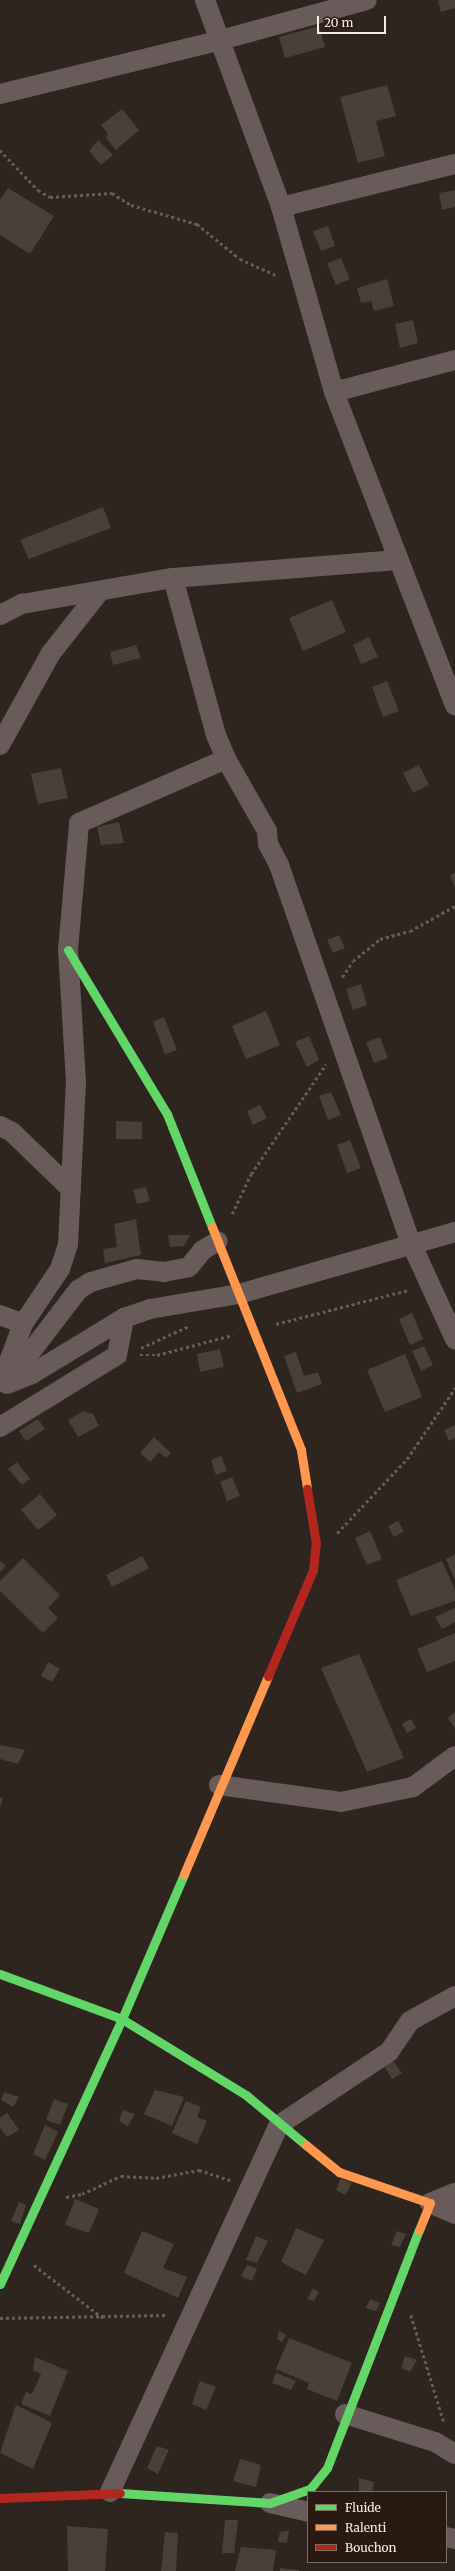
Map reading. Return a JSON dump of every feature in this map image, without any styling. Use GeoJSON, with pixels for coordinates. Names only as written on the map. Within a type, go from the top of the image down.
{"type":"FeatureCollection","features":[{"type":"Feature","properties":{"kind":"street"},"geometry":{"type":"LineString","coordinates":[[205,0],[221,40],[281,207],[301,284],[334,392],[397,560],[455,705]]}},
{"type":"Feature","properties":{"kind":"street"},"geometry":{"type":"LineString","coordinates":[[0,94],[221,40],[367,0]]}},
{"type":"Feature","properties":{"kind":"street"},"geometry":{"type":"LineString","coordinates":[[281,207],[455,164]]}},
{"type":"Feature","properties":{"kind":"street"},"geometry":{"type":"LineString","coordinates":[[334,392],[455,360]]}},
{"type":"Feature","properties":{"kind":"street"},"geometry":{"type":"LineString","coordinates":[[0,615],[22,604],[173,578],[397,560]]}},
{"type":"Feature","properties":{"kind":"street"},"geometry":{"type":"LineString","coordinates":[[173,578],[226,760],[267,831],[268,844],[278,865],[411,1243],[455,1339]]}},
{"type":"Feature","properties":{"kind":"street"},"geometry":{"type":"LineString","coordinates":[[0,745],[51,653],[100,590]]}},
{"type":"Feature","properties":{"kind":"street"},"geometry":{"type":"LineString","coordinates":[[3,1387],[8,1364],[23,1324],[60,1269],[68,1245],[76,1081],[68,950],[79,822],[226,760]]}},
{"type":"Feature","properties":{"kind":"street"},"geometry":{"type":"LineString","coordinates":[[0,2284],[122,2019],[219,1785],[313,1570],[315,1550],[314,1513],[301,1450],[167,1114],[68,950]]}},
{"type":"Feature","properties":{"kind":"street"},"geometry":{"type":"LineString","coordinates":[[0,1126],[12,1132],[71,1189]]}},
{"type":"Feature","properties":{"kind":"street"},"geometry":{"type":"LineString","coordinates":[[3,1387],[32,1374],[124,1318],[150,1308],[240,1294],[411,1243],[455,1232]]}},
{"type":"Feature","properties":{"kind":"street"},"geometry":{"type":"LineString","coordinates":[[3,1387],[78,1290],[91,1282],[137,1269],[164,1272],[189,1267],[203,1250],[218,1241]]}},
{"type":"Feature","properties":{"kind":"street"},"geometry":{"type":"LineString","coordinates":[[0,1315],[23,1324]]}},
{"type":"Feature","properties":{"kind":"street"},"geometry":{"type":"LineString","coordinates":[[0,1427],[118,1355],[124,1318]]}},
{"type":"Feature","properties":{"kind":"street"},"geometry":{"type":"LineString","coordinates":[[219,1785],[341,1802],[413,1787],[455,1756]]}},
{"type":"Feature","properties":{"kind":"street"},"geometry":{"type":"LineString","coordinates":[[0,1974],[122,2019],[225,2080],[279,2125],[351,2179],[430,2203],[455,2214]]}},
{"type":"Feature","properties":{"kind":"street"},"geometry":{"type":"LineString","coordinates":[[110,2492],[279,2125],[389,2052],[410,2021],[455,1996]]}},
{"type":"Feature","properties":{"kind":"street"},"geometry":{"type":"LineString","coordinates":[[270,2503],[310,2490],[327,2468],[345,2414],[430,2203],[455,2193]]}},
{"type":"Feature","properties":{"kind":"street"},"geometry":{"type":"LineString","coordinates":[[345,2414],[434,2442],[453,2453]]}},
{"type":"Feature","properties":{"kind":"street"},"geometry":{"type":"LineString","coordinates":[[0,2498],[110,2492],[270,2503],[307,2512]]}},
{"type":"Feature","properties":{"kind":"path"},"geometry":{"type":"LineString","coordinates":[[0,150],[38,190],[50,197],[112,194],[131,205],[197,224],[240,259],[301,284]]}},
{"type":"Feature","properties":{"kind":"path"},"geometry":{"type":"LineString","coordinates":[[315,1550],[363,1510],[402,1465],[455,1388]]}},
{"type":"Feature","properties":{"kind":"path"},"geometry":{"type":"LineString","coordinates":[[38,2202],[82,2194],[121,2176],[156,2178],[199,2170],[251,2186]]}},
{"type":"Feature","properties":{"kind":"path"},"geometry":{"type":"LineString","coordinates":[[15,2250],[103,2319]]}},
{"type":"Feature","properties":{"kind":"path"},"geometry":{"type":"LineString","coordinates":[[398,2281],[438,2397],[453,2453]]}},
{"type":"Feature","properties":{"kind":"path"},"geometry":{"type":"LineString","coordinates":[[0,2318],[103,2319],[192,2313]]}},
{"type":"Feature","properties":{"kind":"building"},"geometry":{"type":"Polygon","coordinates":[[[455,0],[455,8],[441,12],[438,1],[455,0]]]}},
{"type":"Feature","properties":{"kind":"building"},"geometry":{"type":"Polygon","coordinates":[[[319,26],[325,47],[285,58],[279,37],[319,26]]]}},
{"type":"Feature","properties":{"kind":"building"},"geometry":{"type":"Polygon","coordinates":[[[387,85],[396,116],[376,121],[385,156],[358,163],[340,97],[387,85]]]}},
{"type":"Feature","properties":{"kind":"building"},"geometry":{"type":"Polygon","coordinates":[[[122,109],[139,130],[116,150],[106,138],[108,134],[101,125],[122,109]]]}},
{"type":"Feature","properties":{"kind":"building"},"geometry":{"type":"Polygon","coordinates":[[[98,140],[113,155],[101,165],[89,151],[98,140]]]}},
{"type":"Feature","properties":{"kind":"building"},"geometry":{"type":"Polygon","coordinates":[[[8,188],[54,216],[30,254],[0,235],[0,200],[8,188]]]}},
{"type":"Feature","properties":{"kind":"building"},"geometry":{"type":"Polygon","coordinates":[[[455,190],[455,207],[442,210],[439,193],[455,190]]]}},
{"type":"Feature","properties":{"kind":"building"},"geometry":{"type":"Polygon","coordinates":[[[328,226],[335,246],[321,251],[313,231],[328,226]]]}},
{"type":"Feature","properties":{"kind":"building"},"geometry":{"type":"Polygon","coordinates":[[[341,258],[350,279],[336,285],[327,263],[341,258]]]}},
{"type":"Feature","properties":{"kind":"building"},"geometry":{"type":"Polygon","coordinates":[[[387,279],[394,306],[374,311],[371,301],[361,303],[357,288],[387,279]]]}},
{"type":"Feature","properties":{"kind":"building"},"geometry":{"type":"Polygon","coordinates":[[[413,320],[418,343],[400,348],[395,324],[413,320]]]}},
{"type":"Feature","properties":{"kind":"building"},"geometry":{"type":"Polygon","coordinates":[[[103,507],[111,528],[29,559],[20,540],[103,507]]]}},
{"type":"Feature","properties":{"kind":"building"},"geometry":{"type":"Polygon","coordinates":[[[332,600],[346,632],[303,651],[289,618],[332,600]]]}},
{"type":"Feature","properties":{"kind":"building"},"geometry":{"type":"Polygon","coordinates":[[[369,637],[378,657],[361,664],[353,645],[369,637]]]}},
{"type":"Feature","properties":{"kind":"building"},"geometry":{"type":"Polygon","coordinates":[[[136,645],[141,658],[113,665],[110,652],[136,645]]]}},
{"type":"Feature","properties":{"kind":"building"},"geometry":{"type":"Polygon","coordinates":[[[387,681],[399,711],[383,717],[372,687],[387,681]]]}},
{"type":"Feature","properties":{"kind":"building"},"geometry":{"type":"Polygon","coordinates":[[[419,765],[429,785],[413,793],[403,773],[419,765]]]}},
{"type":"Feature","properties":{"kind":"building"},"geometry":{"type":"Polygon","coordinates":[[[61,768],[68,798],[38,804],[31,774],[61,768]]]}},
{"type":"Feature","properties":{"kind":"building"},"geometry":{"type":"Polygon","coordinates":[[[119,822],[124,843],[101,845],[97,827],[119,822]]]}},
{"type":"Feature","properties":{"kind":"building"},"geometry":{"type":"Polygon","coordinates":[[[455,873],[455,887],[450,875],[455,873]]]}},
{"type":"Feature","properties":{"kind":"building"},"geometry":{"type":"Polygon","coordinates":[[[339,935],[345,948],[333,953],[327,940],[339,935]]]}},
{"type":"Feature","properties":{"kind":"building"},"geometry":{"type":"Polygon","coordinates":[[[361,984],[367,1005],[353,1010],[346,989],[361,984]]]}},
{"type":"Feature","properties":{"kind":"building"},"geometry":{"type":"Polygon","coordinates":[[[266,1011],[280,1045],[246,1059],[232,1026],[266,1011]]]}},
{"type":"Feature","properties":{"kind":"building"},"geometry":{"type":"Polygon","coordinates":[[[164,1017],[177,1050],[165,1054],[153,1022],[164,1017]]]}},
{"type":"Feature","properties":{"kind":"building"},"geometry":{"type":"Polygon","coordinates":[[[309,1036],[319,1060],[307,1067],[295,1042],[309,1036]]]}},
{"type":"Feature","properties":{"kind":"building"},"geometry":{"type":"Polygon","coordinates":[[[380,1037],[388,1058],[374,1063],[366,1042],[380,1037]]]}},
{"type":"Feature","properties":{"kind":"building"},"geometry":{"type":"Polygon","coordinates":[[[331,1092],[341,1115],[328,1120],[319,1096],[331,1092]]]}},
{"type":"Feature","properties":{"kind":"building"},"geometry":{"type":"Polygon","coordinates":[[[260,1105],[267,1118],[253,1125],[247,1111],[260,1105]]]}},
{"type":"Feature","properties":{"kind":"building"},"geometry":{"type":"Polygon","coordinates":[[[116,1121],[142,1122],[142,1139],[116,1139],[116,1121]]]}},
{"type":"Feature","properties":{"kind":"building"},"geometry":{"type":"Polygon","coordinates":[[[350,1140],[361,1168],[347,1173],[337,1145],[350,1140]]]}},
{"type":"Feature","properties":{"kind":"building"},"geometry":{"type":"Polygon","coordinates":[[[146,1187],[150,1201],[137,1204],[133,1190],[146,1187]]]}},
{"type":"Feature","properties":{"kind":"building"},"geometry":{"type":"Polygon","coordinates":[[[136,1219],[141,1255],[105,1263],[103,1249],[117,1247],[114,1224],[136,1219]]]}},
{"type":"Feature","properties":{"kind":"building"},"geometry":{"type":"Polygon","coordinates":[[[168,1235],[190,1235],[184,1246],[170,1247],[168,1235]]]}},
{"type":"Feature","properties":{"kind":"building"},"geometry":{"type":"Polygon","coordinates":[[[412,1313],[423,1339],[410,1345],[399,1319],[412,1313]]]}},
{"type":"Feature","properties":{"kind":"building"},"geometry":{"type":"Polygon","coordinates":[[[424,1346],[433,1365],[421,1371],[412,1351],[424,1346]]]}},
{"type":"Feature","properties":{"kind":"building"},"geometry":{"type":"Polygon","coordinates":[[[220,1349],[224,1367],[200,1372],[197,1354],[220,1349]]]}},
{"type":"Feature","properties":{"kind":"building"},"geometry":{"type":"Polygon","coordinates":[[[296,1352],[304,1376],[318,1372],[322,1384],[297,1393],[284,1356],[296,1352]]]}},
{"type":"Feature","properties":{"kind":"building"},"geometry":{"type":"Polygon","coordinates":[[[405,1354],[422,1397],[385,1412],[367,1370],[405,1354]]]}},
{"type":"Feature","properties":{"kind":"building"},"geometry":{"type":"Polygon","coordinates":[[[83,1411],[93,1414],[99,1426],[78,1437],[68,1420],[83,1411]]]}},
{"type":"Feature","properties":{"kind":"building"},"geometry":{"type":"Polygon","coordinates":[[[38,1419],[45,1429],[26,1441],[19,1431],[38,1419]]]}},
{"type":"Feature","properties":{"kind":"building"},"geometry":{"type":"Polygon","coordinates":[[[455,1425],[455,1438],[449,1441],[444,1430],[455,1425]]]}},
{"type":"Feature","properties":{"kind":"building"},"geometry":{"type":"Polygon","coordinates":[[[154,1437],[171,1453],[166,1458],[159,1452],[150,1462],[140,1453],[154,1437]]]}},
{"type":"Feature","properties":{"kind":"building"},"geometry":{"type":"Polygon","coordinates":[[[221,1456],[227,1471],[216,1475],[211,1460],[221,1456]]]}},
{"type":"Feature","properties":{"kind":"building"},"geometry":{"type":"Polygon","coordinates":[[[17,1462],[30,1479],[22,1485],[8,1469],[17,1462]]]}},
{"type":"Feature","properties":{"kind":"building"},"geometry":{"type":"Polygon","coordinates":[[[232,1477],[240,1496],[227,1501],[220,1482],[232,1477]]]}},
{"type":"Feature","properties":{"kind":"building"},"geometry":{"type":"Polygon","coordinates":[[[40,1494],[57,1515],[38,1530],[21,1510],[40,1494]]]}},
{"type":"Feature","properties":{"kind":"building"},"geometry":{"type":"Polygon","coordinates":[[[398,1521],[404,1531],[394,1537],[388,1526],[398,1521]]]}},
{"type":"Feature","properties":{"kind":"building"},"geometry":{"type":"Polygon","coordinates":[[[370,1531],[382,1559],[367,1565],[355,1538],[370,1531]]]}},
{"type":"Feature","properties":{"kind":"building"},"geometry":{"type":"Polygon","coordinates":[[[455,1554],[455,1580],[446,1559],[455,1554]]]}},
{"type":"Feature","properties":{"kind":"building"},"geometry":{"type":"Polygon","coordinates":[[[142,1556],[149,1568],[112,1587],[106,1575],[142,1556]]]}},
{"type":"Feature","properties":{"kind":"building"},"geometry":{"type":"Polygon","coordinates":[[[23,1558],[60,1595],[48,1608],[58,1618],[43,1633],[0,1591],[0,1581],[23,1558]]]}},
{"type":"Feature","properties":{"kind":"building"},"geometry":{"type":"Polygon","coordinates":[[[0,1561],[6,1566],[0,1572],[0,1561]]]}},
{"type":"Feature","properties":{"kind":"building"},"geometry":{"type":"Polygon","coordinates":[[[442,1561],[455,1590],[455,1601],[411,1616],[396,1580],[442,1561]]]}},
{"type":"Feature","properties":{"kind":"building"},"geometry":{"type":"Polygon","coordinates":[[[455,1608],[455,1622],[442,1629],[435,1617],[455,1608]]]}},
{"type":"Feature","properties":{"kind":"building"},"geometry":{"type":"Polygon","coordinates":[[[455,1633],[455,1661],[427,1672],[417,1649],[455,1633]]]}},
{"type":"Feature","properties":{"kind":"building"},"geometry":{"type":"Polygon","coordinates":[[[359,1654],[404,1758],[367,1772],[321,1668],[359,1654]]]}},
{"type":"Feature","properties":{"kind":"building"},"geometry":{"type":"Polygon","coordinates":[[[48,1662],[60,1669],[52,1682],[41,1676],[48,1662]]]}},
{"type":"Feature","properties":{"kind":"building"},"geometry":{"type":"Polygon","coordinates":[[[455,1712],[455,1729],[448,1718],[455,1712]]]}},
{"type":"Feature","properties":{"kind":"building"},"geometry":{"type":"Polygon","coordinates":[[[411,1719],[416,1728],[407,1733],[402,1724],[411,1719]]]}},
{"type":"Feature","properties":{"kind":"building"},"geometry":{"type":"Polygon","coordinates":[[[0,1745],[25,1750],[18,1764],[0,1759],[0,1745]]]}},
{"type":"Feature","properties":{"kind":"building"},"geometry":{"type":"Polygon","coordinates":[[[0,1798],[3,1798],[0,1808],[0,1798]]]}},
{"type":"Feature","properties":{"kind":"building"},"geometry":{"type":"Polygon","coordinates":[[[393,2061],[402,2073],[392,2079],[384,2066],[393,2061]]]}},
{"type":"Feature","properties":{"kind":"building"},"geometry":{"type":"Polygon","coordinates":[[[155,2090],[184,2097],[172,2126],[144,2114],[155,2090]]]}},
{"type":"Feature","properties":{"kind":"building"},"geometry":{"type":"Polygon","coordinates":[[[4,2092],[19,2097],[13,2107],[1,2100],[4,2092]]]}},
{"type":"Feature","properties":{"kind":"building"},"geometry":{"type":"Polygon","coordinates":[[[54,2099],[68,2104],[60,2125],[46,2120],[54,2099]]]}},
{"type":"Feature","properties":{"kind":"building"},"geometry":{"type":"Polygon","coordinates":[[[186,2101],[201,2107],[197,2117],[207,2121],[197,2144],[172,2133],[186,2101]]]}},
{"type":"Feature","properties":{"kind":"building"},"geometry":{"type":"Polygon","coordinates":[[[123,2110],[135,2114],[128,2126],[119,2121],[123,2110]]]}},
{"type":"Feature","properties":{"kind":"building"},"geometry":{"type":"Polygon","coordinates":[[[7,2113],[19,2130],[7,2137],[0,2128],[0,2118],[7,2113]]]}},
{"type":"Feature","properties":{"kind":"building"},"geometry":{"type":"Polygon","coordinates":[[[45,2125],[58,2132],[45,2160],[33,2154],[45,2125]]]}},
{"type":"Feature","properties":{"kind":"building"},"geometry":{"type":"Polygon","coordinates":[[[341,2178],[352,2183],[345,2195],[336,2190],[341,2178]]]}},
{"type":"Feature","properties":{"kind":"building"},"geometry":{"type":"Polygon","coordinates":[[[75,2199],[99,2209],[89,2233],[65,2225],[75,2199]]]}},
{"type":"Feature","properties":{"kind":"building"},"geometry":{"type":"Polygon","coordinates":[[[19,2202],[26,2205],[20,2224],[11,2221],[19,2202]]]}},
{"type":"Feature","properties":{"kind":"building"},"geometry":{"type":"Polygon","coordinates":[[[296,2228],[324,2240],[306,2275],[281,2262],[296,2228]]]}},
{"type":"Feature","properties":{"kind":"building"},"geometry":{"type":"Polygon","coordinates":[[[142,2231],[174,2244],[163,2268],[187,2277],[178,2298],[124,2273],[142,2231]]]}},
{"type":"Feature","properties":{"kind":"building"},"geometry":{"type":"Polygon","coordinates":[[[397,2231],[406,2234],[400,2247],[391,2245],[397,2231]]]}},
{"type":"Feature","properties":{"kind":"building"},"geometry":{"type":"Polygon","coordinates":[[[256,2236],[268,2241],[257,2263],[246,2260],[256,2236]]]}},
{"type":"Feature","properties":{"kind":"building"},"geometry":{"type":"Polygon","coordinates":[[[247,2265],[257,2269],[252,2281],[241,2276],[247,2265]]]}},
{"type":"Feature","properties":{"kind":"building"},"geometry":{"type":"Polygon","coordinates":[[[313,2289],[319,2292],[314,2301],[307,2299],[313,2289]]]}},
{"type":"Feature","properties":{"kind":"building"},"geometry":{"type":"Polygon","coordinates":[[[370,2299],[380,2303],[376,2311],[366,2308],[370,2299]]]}},
{"type":"Feature","properties":{"kind":"building"},"geometry":{"type":"Polygon","coordinates":[[[279,2331],[286,2335],[282,2342],[277,2339],[279,2331]]]}},
{"type":"Feature","properties":{"kind":"building"},"geometry":{"type":"Polygon","coordinates":[[[289,2338],[352,2363],[337,2401],[307,2389],[309,2383],[276,2369],[289,2338]]]}},
{"type":"Feature","properties":{"kind":"building"},"geometry":{"type":"Polygon","coordinates":[[[405,2356],[417,2360],[410,2372],[401,2368],[405,2356]]]}},
{"type":"Feature","properties":{"kind":"building"},"geometry":{"type":"Polygon","coordinates":[[[35,2357],[68,2371],[50,2416],[21,2404],[26,2392],[32,2394],[41,2374],[33,2370],[35,2357]]]}},
{"type":"Feature","properties":{"kind":"building"},"geometry":{"type":"Polygon","coordinates":[[[276,2373],[296,2381],[291,2390],[272,2383],[276,2373]]]}},
{"type":"Feature","properties":{"kind":"building"},"geometry":{"type":"Polygon","coordinates":[[[200,2381],[216,2387],[206,2410],[192,2404],[200,2381]]]}},
{"type":"Feature","properties":{"kind":"building"},"geometry":{"type":"Polygon","coordinates":[[[16,2405],[52,2423],[33,2469],[0,2453],[16,2405]]]}},
{"type":"Feature","properties":{"kind":"building"},"geometry":{"type":"Polygon","coordinates":[[[157,2446],[169,2450],[158,2474],[147,2468],[157,2446]]]}},
{"type":"Feature","properties":{"kind":"building"},"geometry":{"type":"Polygon","coordinates":[[[240,2459],[261,2465],[256,2487],[233,2481],[240,2459]]]}},
{"type":"Feature","properties":{"kind":"building"},"geometry":{"type":"Polygon","coordinates":[[[359,2478],[374,2482],[372,2491],[359,2491],[359,2478]]]}},
{"type":"Feature","properties":{"kind":"building"},"geometry":{"type":"Polygon","coordinates":[[[225,2520],[238,2520],[234,2553],[222,2553],[225,2520]]]}},
{"type":"Feature","properties":{"kind":"building"},"geometry":{"type":"Polygon","coordinates":[[[67,2526],[108,2529],[105,2571],[68,2571],[67,2526]]]}},
{"type":"Feature","properties":{"kind":"building"},"geometry":{"type":"Polygon","coordinates":[[[289,2531],[287,2543],[278,2542],[280,2532],[289,2531]]]}},
{"type":"Feature","properties":{"kind":"building"},"geometry":{"type":"Polygon","coordinates":[[[165,2532],[178,2533],[176,2571],[161,2571],[165,2532]]]}},
{"type":"Feature","properties":{"kind":"building"},"geometry":{"type":"Polygon","coordinates":[[[241,2547],[276,2550],[273,2571],[235,2571],[241,2547]]]}},
{"type":"Feature","properties":{"kind":"building"},"geometry":{"type":"Polygon","coordinates":[[[280,2568],[299,2570],[299,2571],[280,2571],[280,2568]]]}},
{"type":"Feature","properties":{"kind":"traffic: fast"},"geometry":{"type":"LineString","coordinates":[[68,950],[167,1114],[212,1227]]}},
{"type":"Feature","properties":{"kind":"traffic: fast"},"geometry":{"type":"LineString","coordinates":[[0,2284],[122,2019],[184,1874]]}},
{"type":"Feature","properties":{"kind":"traffic: fast"},"geometry":{"type":"LineString","coordinates":[[0,1974],[122,2019],[246,2095],[306,2145]]}},
{"type":"Feature","properties":{"kind":"traffic: fast"},"geometry":{"type":"LineString","coordinates":[[120,2493],[270,2503],[310,2489],[327,2468],[419,2230]]}},
{"type":"Feature","properties":{"kind":"traffic: slow"},"geometry":{"type":"LineString","coordinates":[[212,1227],[301,1450],[307,1489]]}},
{"type":"Feature","properties":{"kind":"traffic: slow"},"geometry":{"type":"LineString","coordinates":[[184,1874],[268,1676]]}},
{"type":"Feature","properties":{"kind":"traffic: slow"},"geometry":{"type":"LineString","coordinates":[[306,2145],[339,2172],[430,2203],[419,2230]]}},
{"type":"Feature","properties":{"kind":"traffic: jam"},"geometry":{"type":"LineString","coordinates":[[268,1676],[313,1570],[316,1543],[307,1489]]}},
{"type":"Feature","properties":{"kind":"traffic: jam"},"geometry":{"type":"LineString","coordinates":[[0,2498],[120,2493]]}}]}
